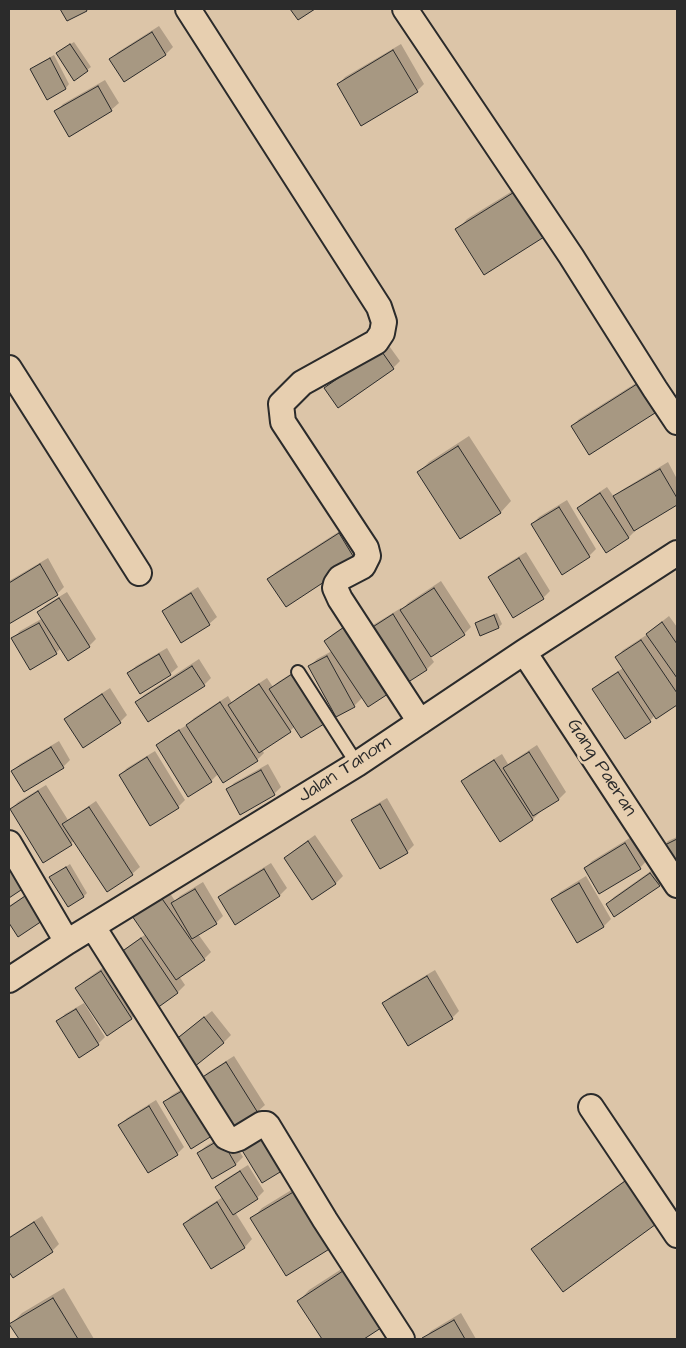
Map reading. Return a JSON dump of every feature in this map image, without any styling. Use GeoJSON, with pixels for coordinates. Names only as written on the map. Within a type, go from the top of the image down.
{"type":"FeatureCollection","features":[{"type":"Feature","properties":{"kind":"street"},"geometry":{"type":"LineString","coordinates":[[188,9],[379,307],[384,322],[382,333],[376,342],[302,383],[281,404],[283,422],[366,548],[368,556],[363,566],[340,578],[335,588],[340,599],[420,722]]}},
{"type":"Feature","properties":{"kind":"street"},"geometry":{"type":"LineString","coordinates":[[405,9],[571,256],[677,422]]}},
{"type":"Feature","properties":{"kind":"street"},"geometry":{"type":"LineString","coordinates":[[9,368],[139,573]]}},
{"type":"Feature","properties":{"kind":"street","name":"Jalan Tanom"},"geometry":{"type":"LineString","coordinates":[[9,980],[67,942],[357,764],[524,652],[677,553]]}},
{"type":"Feature","properties":{"kind":"street","name":"Gang Paeran"},"geometry":{"type":"LineString","coordinates":[[524,652],[677,885]]}},
{"type":"Feature","properties":{"kind":"street"},"geometry":{"type":"LineString","coordinates":[[9,843],[67,942]]}},
{"type":"Feature","properties":{"kind":"street"},"geometry":{"type":"LineString","coordinates":[[93,927],[226,1136],[234,1140],[262,1124],[268,1126],[325,1220],[402,1339]]}},
{"type":"Feature","properties":{"kind":"street"},"geometry":{"type":"LineString","coordinates":[[591,1107],[677,1235]]}},
{"type":"Feature","properties":{"kind":"lane"},"geometry":{"type":"LineString","coordinates":[[298,672],[357,764]]}},
{"type":"Feature","properties":{"kind":"building"},"geometry":{"type":"Polygon","coordinates":[[[60,9],[86,9],[87,11],[67,21],[60,9]]]}},
{"type":"Feature","properties":{"kind":"building"},"geometry":{"type":"Polygon","coordinates":[[[290,9],[315,9],[298,20],[290,9]]]}},
{"type":"Feature","properties":{"kind":"building"},"geometry":{"type":"Polygon","coordinates":[[[152,32],[166,55],[124,82],[109,59],[152,32]]]}},
{"type":"Feature","properties":{"kind":"building"},"geometry":{"type":"Polygon","coordinates":[[[70,44],[88,71],[74,81],[56,53],[70,44]]]}},
{"type":"Feature","properties":{"kind":"building"},"geometry":{"type":"Polygon","coordinates":[[[393,50],[418,92],[361,126],[337,84],[393,50]]]}},
{"type":"Feature","properties":{"kind":"building"},"geometry":{"type":"Polygon","coordinates":[[[50,58],[66,89],[47,100],[30,69],[50,58]]]}},
{"type":"Feature","properties":{"kind":"building"},"geometry":{"type":"Polygon","coordinates":[[[98,86],[112,111],[69,137],[54,111],[98,86]]]}},
{"type":"Feature","properties":{"kind":"building"},"geometry":{"type":"Polygon","coordinates":[[[516,191],[544,237],[484,275],[455,229],[516,191]]]}},
{"type":"Feature","properties":{"kind":"building"},"geometry":{"type":"Polygon","coordinates":[[[380,349],[394,369],[338,408],[324,388],[380,349]]]}},
{"type":"Feature","properties":{"kind":"building"},"geometry":{"type":"Polygon","coordinates":[[[637,384],[655,413],[589,455],[571,426],[637,384]]]}},
{"type":"Feature","properties":{"kind":"building"},"geometry":{"type":"Polygon","coordinates":[[[458,446],[501,513],[460,539],[417,472],[458,446]]]}},
{"type":"Feature","properties":{"kind":"building"},"geometry":{"type":"Polygon","coordinates":[[[660,469],[677,498],[677,505],[634,531],[613,496],[660,469]]]}},
{"type":"Feature","properties":{"kind":"building"},"geometry":{"type":"Polygon","coordinates":[[[600,493],[629,538],[606,553],[577,508],[600,493]]]}},
{"type":"Feature","properties":{"kind":"building"},"geometry":{"type":"Polygon","coordinates":[[[559,507],[590,557],[562,575],[531,524],[559,507]]]}},
{"type":"Feature","properties":{"kind":"building"},"geometry":{"type":"Polygon","coordinates":[[[339,533],[356,561],[286,607],[267,579],[339,533]]]}},
{"type":"Feature","properties":{"kind":"building"},"geometry":{"type":"Polygon","coordinates":[[[519,558],[544,599],[513,618],[488,577],[519,558]]]}},
{"type":"Feature","properties":{"kind":"building"},"geometry":{"type":"Polygon","coordinates":[[[40,564],[58,595],[9,624],[9,583],[40,564]]]}},
{"type":"Feature","properties":{"kind":"building"},"geometry":{"type":"Polygon","coordinates":[[[434,588],[465,635],[431,657],[400,610],[434,588]]]}},
{"type":"Feature","properties":{"kind":"building"},"geometry":{"type":"Polygon","coordinates":[[[191,593],[210,625],[181,643],[162,611],[191,593]]]}},
{"type":"Feature","properties":{"kind":"building"},"geometry":{"type":"Polygon","coordinates":[[[59,598],[90,647],[68,661],[37,612],[59,598]]]}},
{"type":"Feature","properties":{"kind":"building"},"geometry":{"type":"Polygon","coordinates":[[[393,614],[427,670],[399,688],[365,632],[393,614]]]}},
{"type":"Feature","properties":{"kind":"building"},"geometry":{"type":"Polygon","coordinates":[[[494,615],[499,628],[480,636],[475,623],[494,615]]]}},
{"type":"Feature","properties":{"kind":"building"},"geometry":{"type":"Polygon","coordinates":[[[662,622],[677,644],[677,678],[646,634],[662,622]]]}},
{"type":"Feature","properties":{"kind":"building"},"geometry":{"type":"Polygon","coordinates":[[[39,623],[57,654],[30,670],[11,638],[39,623]]]}},
{"type":"Feature","properties":{"kind":"building"},"geometry":{"type":"Polygon","coordinates":[[[347,625],[391,692],[368,707],[324,641],[347,625]]]}},
{"type":"Feature","properties":{"kind":"building"},"geometry":{"type":"Polygon","coordinates":[[[641,640],[677,693],[677,705],[656,719],[615,657],[641,640]]]}},
{"type":"Feature","properties":{"kind":"building"},"geometry":{"type":"Polygon","coordinates":[[[159,654],[171,675],[140,694],[127,673],[159,654]]]}},
{"type":"Feature","properties":{"kind":"building"},"geometry":{"type":"Polygon","coordinates":[[[327,656],[355,707],[336,717],[308,666],[327,656]]]}},
{"type":"Feature","properties":{"kind":"building"},"geometry":{"type":"Polygon","coordinates":[[[192,666],[205,686],[148,722],[135,702],[192,666]]]}},
{"type":"Feature","properties":{"kind":"building"},"geometry":{"type":"Polygon","coordinates":[[[618,672],[651,722],[625,739],[592,689],[618,672]]]}},
{"type":"Feature","properties":{"kind":"building"},"geometry":{"type":"Polygon","coordinates":[[[292,674],[324,724],[301,738],[269,689],[292,674]]]}},
{"type":"Feature","properties":{"kind":"building"},"geometry":{"type":"Polygon","coordinates":[[[259,684],[291,732],[259,753],[228,705],[259,684]]]}},
{"type":"Feature","properties":{"kind":"building"},"geometry":{"type":"Polygon","coordinates":[[[102,694],[121,723],[83,748],[64,719],[102,694]]]}},
{"type":"Feature","properties":{"kind":"building"},"geometry":{"type":"Polygon","coordinates":[[[220,702],[258,761],[223,783],[186,725],[220,702]]]}},
{"type":"Feature","properties":{"kind":"building"},"geometry":{"type":"Polygon","coordinates":[[[179,730],[212,782],[188,797],[156,745],[179,730]]]}},
{"type":"Feature","properties":{"kind":"building"},"geometry":{"type":"Polygon","coordinates":[[[51,747],[64,768],[24,792],[11,771],[51,747]]]}},
{"type":"Feature","properties":{"kind":"building"},"geometry":{"type":"Polygon","coordinates":[[[529,752],[559,800],[533,816],[503,768],[529,752]]]}},
{"type":"Feature","properties":{"kind":"building"},"geometry":{"type":"Polygon","coordinates":[[[147,757],[179,808],[150,826],[119,775],[147,757]]]}},
{"type":"Feature","properties":{"kind":"building"},"geometry":{"type":"Polygon","coordinates":[[[494,760],[533,820],[500,842],[461,781],[494,760]]]}},
{"type":"Feature","properties":{"kind":"building"},"geometry":{"type":"Polygon","coordinates":[[[261,770],[275,795],[240,815],[226,789],[261,770]]]}},
{"type":"Feature","properties":{"kind":"building"},"geometry":{"type":"Polygon","coordinates":[[[38,791],[72,845],[43,863],[10,809],[38,791]]]}},
{"type":"Feature","properties":{"kind":"building"},"geometry":{"type":"Polygon","coordinates":[[[380,804],[408,853],[380,869],[351,820],[380,804]]]}},
{"type":"Feature","properties":{"kind":"building"},"geometry":{"type":"Polygon","coordinates":[[[89,807],[133,875],[107,892],[62,824],[89,807]]]}},
{"type":"Feature","properties":{"kind":"building"},"geometry":{"type":"Polygon","coordinates":[[[677,839],[677,872],[659,848],[677,839]]]}},
{"type":"Feature","properties":{"kind":"building"},"geometry":{"type":"Polygon","coordinates":[[[308,841],[336,884],[312,900],[284,858],[308,841]]]}},
{"type":"Feature","properties":{"kind":"building"},"geometry":{"type":"Polygon","coordinates":[[[625,843],[641,869],[599,894],[584,868],[625,843]]]}},
{"type":"Feature","properties":{"kind":"building"},"geometry":{"type":"Polygon","coordinates":[[[9,851],[30,884],[9,898],[9,851]]]}},
{"type":"Feature","properties":{"kind":"building"},"geometry":{"type":"Polygon","coordinates":[[[66,867],[84,897],[68,907],[49,877],[66,867]]]}},
{"type":"Feature","properties":{"kind":"building"},"geometry":{"type":"Polygon","coordinates":[[[264,869],[280,896],[235,925],[218,897],[264,869]]]}},
{"type":"Feature","properties":{"kind":"building"},"geometry":{"type":"Polygon","coordinates":[[[650,873],[660,886],[614,917],[606,904],[650,873]]]}},
{"type":"Feature","properties":{"kind":"building"},"geometry":{"type":"Polygon","coordinates":[[[579,883],[604,927],[577,943],[551,899],[579,883]]]}},
{"type":"Feature","properties":{"kind":"building"},"geometry":{"type":"Polygon","coordinates":[[[195,889],[217,924],[192,939],[171,903],[195,889]]]}},
{"type":"Feature","properties":{"kind":"building"},"geometry":{"type":"Polygon","coordinates":[[[31,892],[48,917],[18,937],[9,923],[9,907],[31,892]]]}},
{"type":"Feature","properties":{"kind":"building"},"geometry":{"type":"Polygon","coordinates":[[[158,893],[205,960],[176,980],[130,913],[158,893]]]}},
{"type":"Feature","properties":{"kind":"building"},"geometry":{"type":"Polygon","coordinates":[[[141,938],[178,993],[153,1011],[117,955],[141,938]]]}},
{"type":"Feature","properties":{"kind":"building"},"geometry":{"type":"Polygon","coordinates":[[[101,971],[132,1019],[107,1036],[75,988],[101,971]]]}},
{"type":"Feature","properties":{"kind":"building"},"geometry":{"type":"Polygon","coordinates":[[[427,976],[453,1019],[408,1046],[382,1003],[427,976]]]}},
{"type":"Feature","properties":{"kind":"building"},"geometry":{"type":"Polygon","coordinates":[[[76,1009],[99,1045],[79,1058],[56,1021],[76,1009]]]}},
{"type":"Feature","properties":{"kind":"building"},"geometry":{"type":"Polygon","coordinates":[[[204,1017],[224,1043],[189,1071],[169,1045],[204,1017]]]}},
{"type":"Feature","properties":{"kind":"building"},"geometry":{"type":"Polygon","coordinates":[[[226,1062],[258,1113],[230,1131],[198,1080],[226,1062]]]}},
{"type":"Feature","properties":{"kind":"building"},"geometry":{"type":"Polygon","coordinates":[[[187,1088],[215,1134],[191,1149],[163,1102],[187,1088]]]}},
{"type":"Feature","properties":{"kind":"building"},"geometry":{"type":"Polygon","coordinates":[[[149,1106],[178,1155],[148,1173],[118,1125],[149,1106]]]}},
{"type":"Feature","properties":{"kind":"building"},"geometry":{"type":"Polygon","coordinates":[[[264,1125],[290,1166],[262,1183],[237,1142],[264,1125]]]}},
{"type":"Feature","properties":{"kind":"building"},"geometry":{"type":"Polygon","coordinates":[[[221,1139],[236,1165],[212,1179],[197,1153],[221,1139]]]}},
{"type":"Feature","properties":{"kind":"building"},"geometry":{"type":"Polygon","coordinates":[[[240,1171],[258,1199],[233,1215],[215,1187],[240,1171]]]}},
{"type":"Feature","properties":{"kind":"building"},"geometry":{"type":"Polygon","coordinates":[[[632,1176],[663,1219],[563,1292],[531,1249],[632,1176]]]}},
{"type":"Feature","properties":{"kind":"building"},"geometry":{"type":"Polygon","coordinates":[[[295,1191],[331,1248],[286,1276],[250,1218],[295,1191]]]}},
{"type":"Feature","properties":{"kind":"building"},"geometry":{"type":"Polygon","coordinates":[[[217,1202],[245,1248],[211,1269],[183,1224],[217,1202]]]}},
{"type":"Feature","properties":{"kind":"building"},"geometry":{"type":"Polygon","coordinates":[[[34,1222],[53,1252],[13,1278],[9,1272],[9,1238],[34,1222]]]}},
{"type":"Feature","properties":{"kind":"building"},"geometry":{"type":"Polygon","coordinates":[[[346,1269],[384,1326],[364,1339],[322,1339],[297,1301],[346,1269]]]}},
{"type":"Feature","properties":{"kind":"building"},"geometry":{"type":"Polygon","coordinates":[[[53,1298],[78,1339],[19,1339],[9,1324],[53,1298]]]}},
{"type":"Feature","properties":{"kind":"building"},"geometry":{"type":"Polygon","coordinates":[[[454,1320],[465,1339],[422,1338],[454,1320]]]}}]}
